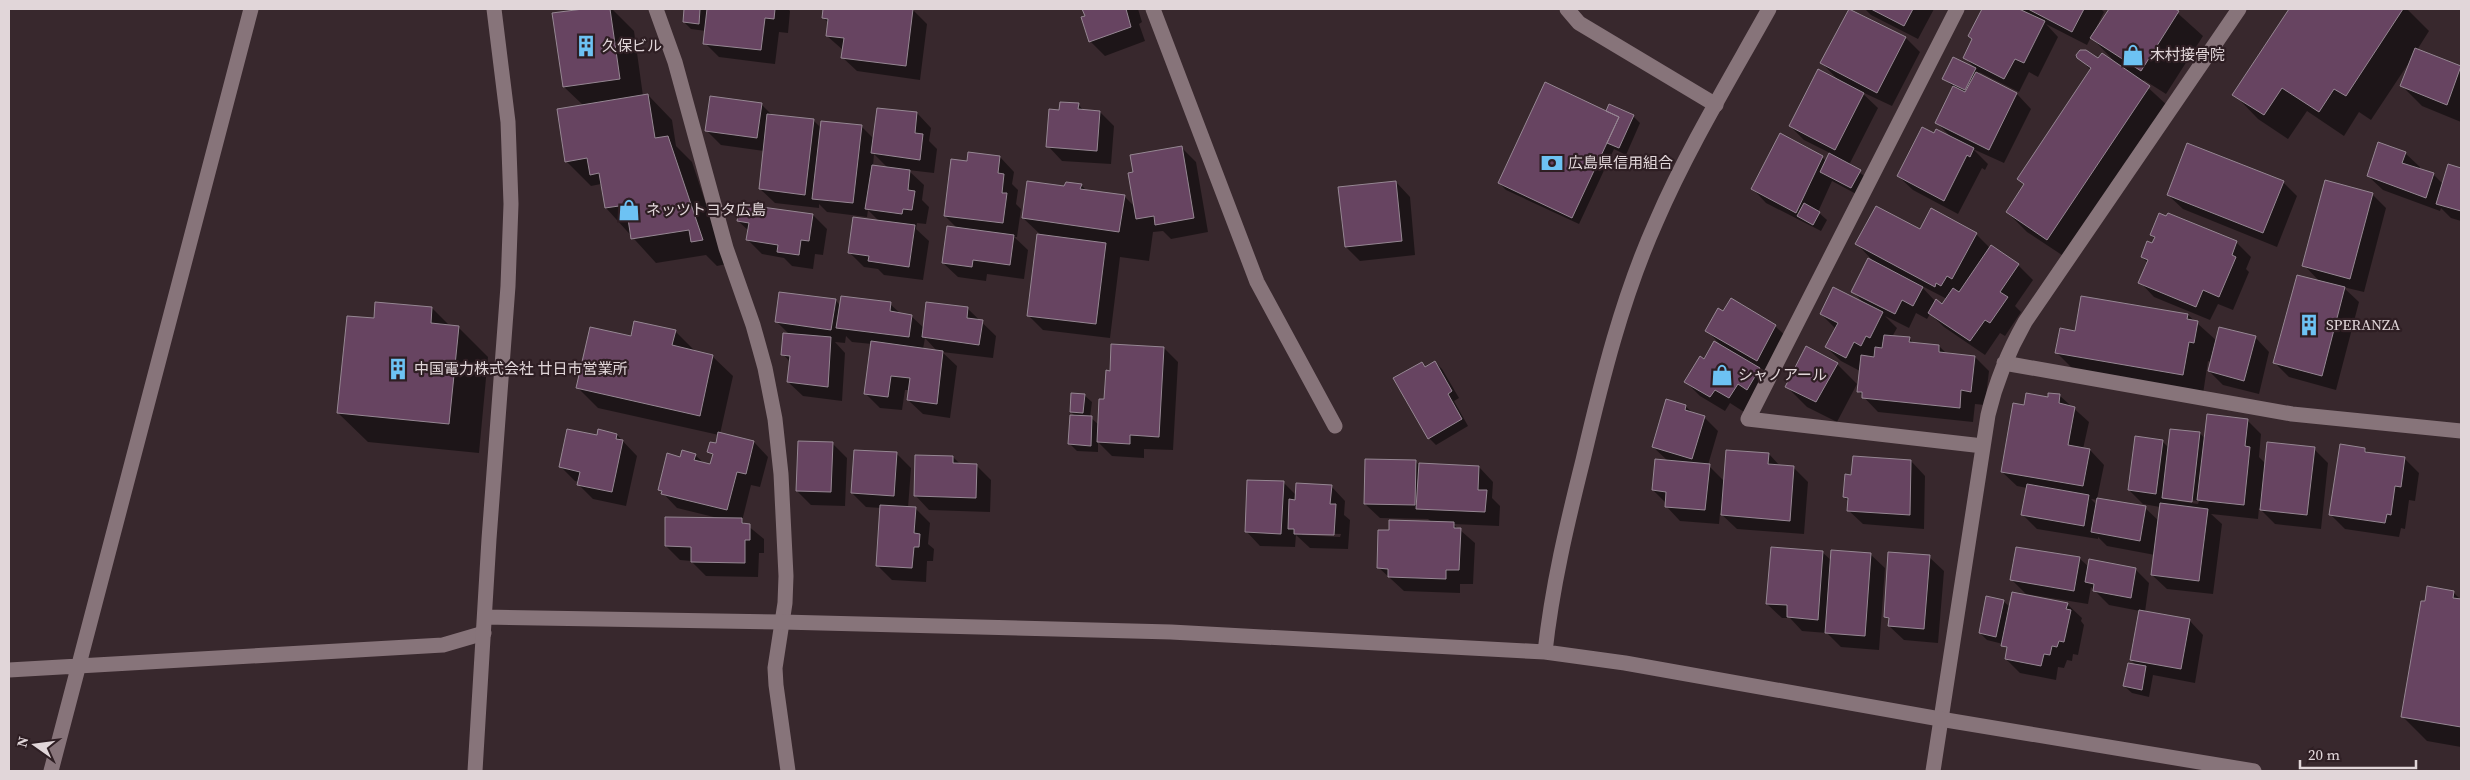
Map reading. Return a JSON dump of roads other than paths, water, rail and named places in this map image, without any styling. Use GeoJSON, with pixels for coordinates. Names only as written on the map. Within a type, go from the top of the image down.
{"type":"FeatureCollection","features":[{"type":"Feature","properties":{"kind":"street"},"geometry":{"type":"LineString","coordinates":[[51,771],[251,9]]}},
{"type":"Feature","properties":{"kind":"street"},"geometry":{"type":"LineString","coordinates":[[475,771],[508,286],[511,204],[508,122],[494,9]]}},
{"type":"Feature","properties":{"kind":"street"},"geometry":{"type":"LineString","coordinates":[[656,9],[675,62],[726,248],[765,368],[775,418],[781,474],[786,576],[775,668],[788,771]]}},
{"type":"Feature","properties":{"kind":"street"},"geometry":{"type":"LineString","coordinates":[[1153,9],[1257,282],[1335,426]]}},
{"type":"Feature","properties":{"kind":"street"},"geometry":{"type":"LineString","coordinates":[[1567,9],[1579,23],[1716,105]]}},
{"type":"Feature","properties":{"kind":"street"},"geometry":{"type":"LineString","coordinates":[[1545,652],[1555,576],[1601,383],[1624,301],[1656,222],[1716,105],[1769,9]]}},
{"type":"Feature","properties":{"kind":"street"},"geometry":{"type":"LineString","coordinates":[[1957,9],[1748,419],[1983,446]]}},
{"type":"Feature","properties":{"kind":"street"},"geometry":{"type":"LineString","coordinates":[[1933,771],[1983,446],[1996,382],[2008,351],[2025,322],[2239,9]]}},
{"type":"Feature","properties":{"kind":"street"},"geometry":{"type":"LineString","coordinates":[[2004,363],[2292,414],[2461,431]]}},
{"type":"Feature","properties":{"kind":"street"},"geometry":{"type":"LineString","coordinates":[[9,670],[443,645],[484,625],[782,622],[1170,632],[1545,652],[1625,663],[1940,719],[2254,771]]}},
{"type":"Feature","properties":{"kind":"place","name":"久保ビル"},"geometry":{"type":"Point","coordinates":[586,46]}},
{"type":"Feature","properties":{"kind":"place","name":"木村接骨院"},"geometry":{"type":"Point","coordinates":[2133,55]}},
{"type":"Feature","properties":{"kind":"place","name":"広島県信用組合"},"geometry":{"type":"Point","coordinates":[1552,163]}},
{"type":"Feature","properties":{"kind":"place","name":"ネッツトヨタ広島"},"geometry":{"type":"Point","coordinates":[629,210]}},
{"type":"Feature","properties":{"kind":"place","name":"SPERANZA"},"geometry":{"type":"Point","coordinates":[2309,325]}},
{"type":"Feature","properties":{"kind":"place","name":"中国電力株式会社 廿日市営業所"},"geometry":{"type":"Point","coordinates":[398,369]}},
{"type":"Feature","properties":{"kind":"place","name":"シャノアール"},"geometry":{"type":"Point","coordinates":[1722,375]}}]}
